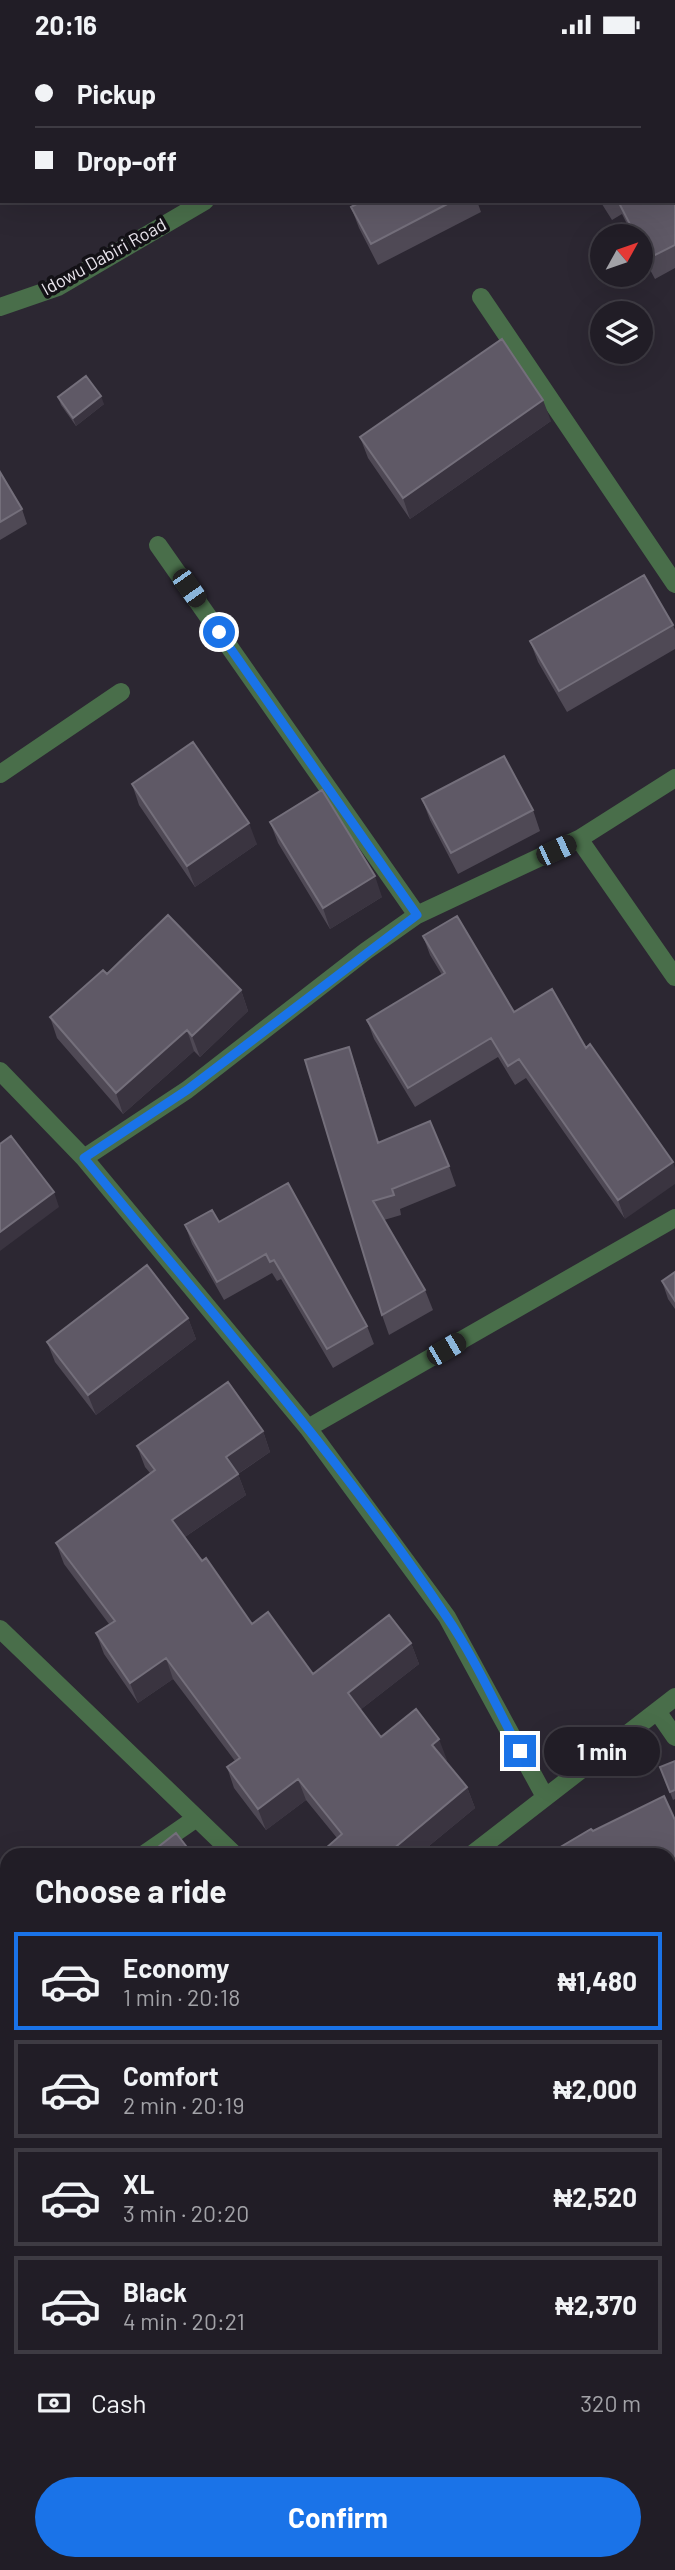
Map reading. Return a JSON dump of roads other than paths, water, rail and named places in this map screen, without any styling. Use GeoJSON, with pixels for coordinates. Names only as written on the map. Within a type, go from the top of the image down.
{"type":"FeatureCollection","features":[{"type":"Feature","properties":{"kind":"street","name":"Idowu Dabiri Road"},"geometry":{"type":"LineString","coordinates":[[0,307],[58,287],[202,203]]}},
{"type":"Feature","properties":{"kind":"street"},"geometry":{"type":"LineString","coordinates":[[481,297],[675,584]]}},
{"type":"Feature","properties":{"kind":"street"},"geometry":{"type":"LineString","coordinates":[[159,545],[417,915]]}},
{"type":"Feature","properties":{"kind":"street"},"geometry":{"type":"LineString","coordinates":[[0,774],[121,692]]}},
{"type":"Feature","properties":{"kind":"street"},"geometry":{"type":"LineString","coordinates":[[84,1158],[187,1090],[417,915],[579,839],[675,778]]}},
{"type":"Feature","properties":{"kind":"street"},"geometry":{"type":"LineString","coordinates":[[579,839],[675,977]]}},
{"type":"Feature","properties":{"kind":"street"},"geometry":{"type":"LineString","coordinates":[[0,1071],[84,1158],[308,1428],[447,1617],[544,1795]]}},
{"type":"Feature","properties":{"kind":"street"},"geometry":{"type":"LineString","coordinates":[[308,1428],[675,1218]]}},
{"type":"Feature","properties":{"kind":"street"},"geometry":{"type":"LineString","coordinates":[[0,1629],[227,1848]]}},
{"type":"Feature","properties":{"kind":"street"},"geometry":{"type":"LineString","coordinates":[[480,1848],[544,1795],[675,1697]]}},
{"type":"Feature","properties":{"kind":"street"},"geometry":{"type":"LineString","coordinates":[[657,1711],[675,1737]]}},
{"type":"Feature","properties":{"kind":"street"},"geometry":{"type":"LineString","coordinates":[[153,1848],[195,1819]]}}]}
